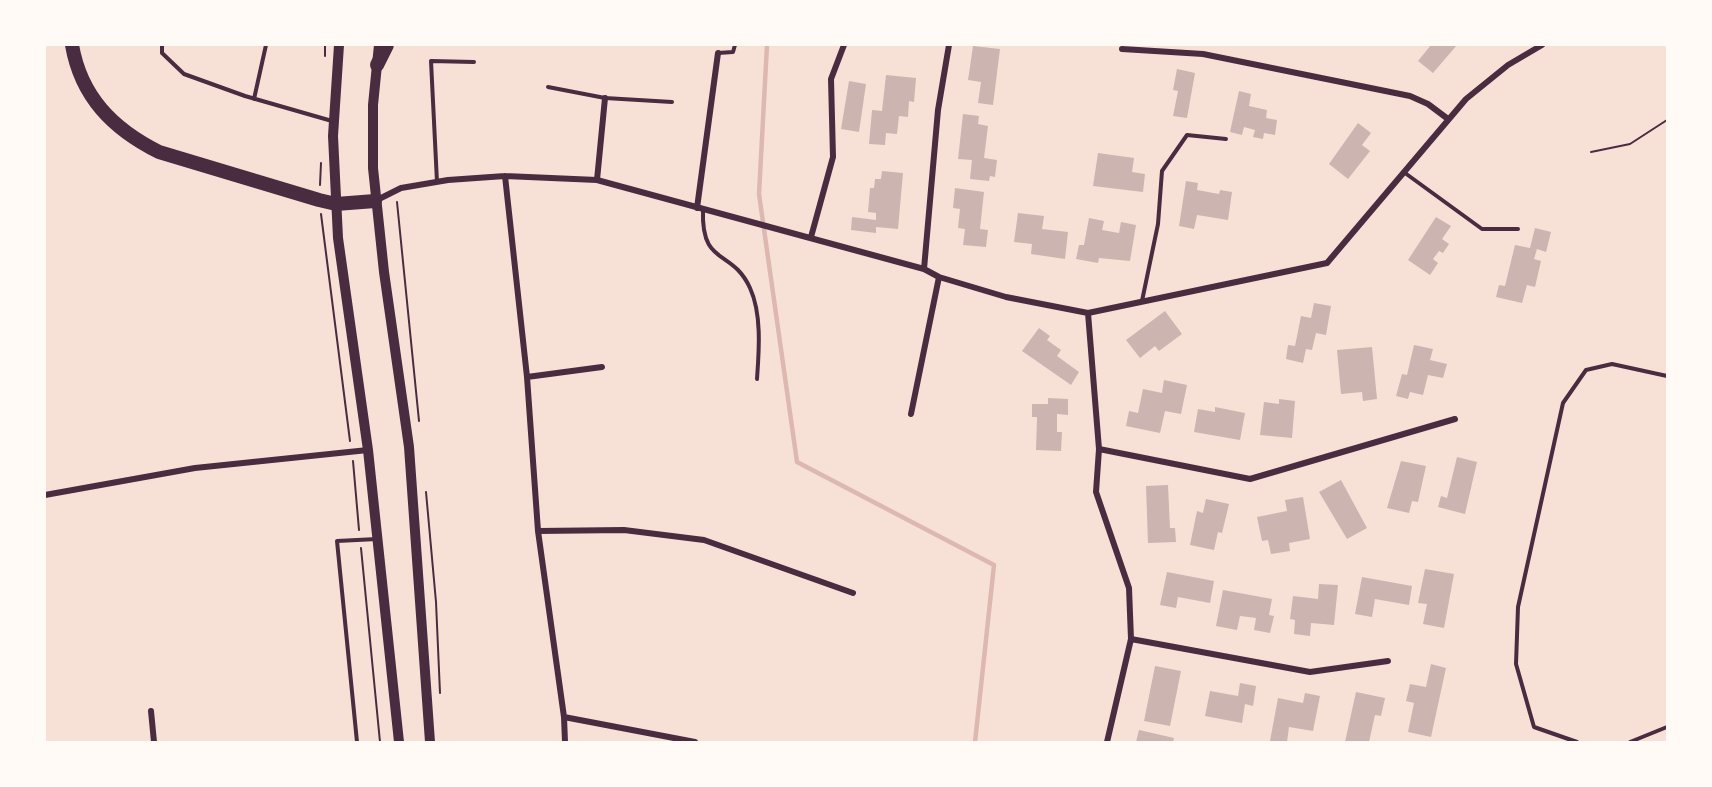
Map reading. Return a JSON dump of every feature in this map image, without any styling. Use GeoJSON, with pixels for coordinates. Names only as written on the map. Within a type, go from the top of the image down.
{"type":"FeatureCollection","features":[{"type":"Feature","properties":{"kind":"highway"},"geometry":{"type":"LineString","coordinates":[[72,45],[76,65],[97,105],[115,125],[136,141],[159,152],[319,200],[336,204],[375,201]]}},
{"type":"Feature","properties":{"kind":"highway"},"geometry":{"type":"LineString","coordinates":[[377,65],[387,45]]}},
{"type":"Feature","properties":{"kind":"main road"},"geometry":{"type":"LineString","coordinates":[[339,45],[334,121],[336,204],[368,450],[399,742]]}},
{"type":"Feature","properties":{"kind":"main road"},"geometry":{"type":"LineString","coordinates":[[379,45],[372,134],[375,201],[409,447],[430,742]]}},
{"type":"Feature","properties":{"kind":"street"},"geometry":{"type":"LineString","coordinates":[[811,237],[833,157],[831,79],[844,45]]}},
{"type":"Feature","properties":{"kind":"street"},"geometry":{"type":"LineString","coordinates":[[924,269],[938,110],[949,45]]}},
{"type":"Feature","properties":{"kind":"street"},"geometry":{"type":"LineString","coordinates":[[375,201],[401,188],[437,182],[505,176],[597,180],[924,269],[939,277],[1006,297],[1088,313],[1327,263],[1405,173],[1448,119],[1487,81],[1542,45]]}},
{"type":"Feature","properties":{"kind":"street"},"geometry":{"type":"LineString","coordinates":[[1122,49],[1203,54],[1410,96],[1428,104],[1448,119]]}},
{"type":"Feature","properties":{"kind":"street"},"geometry":{"type":"LineString","coordinates":[[700,209],[718,53]]}},
{"type":"Feature","properties":{"kind":"street"},"geometry":{"type":"LineString","coordinates":[[597,180],[605,98]]}},
{"type":"Feature","properties":{"kind":"street"},"geometry":{"type":"LineString","coordinates":[[505,176],[527,376],[538,531],[564,717],[565,742]]}},
{"type":"Feature","properties":{"kind":"street"},"geometry":{"type":"LineString","coordinates":[[911,414],[939,277]]}},
{"type":"Feature","properties":{"kind":"street"},"geometry":{"type":"LineString","coordinates":[[1088,313],[1099,449],[1096,492],[1129,588],[1131,639],[1107,742]]}},
{"type":"Feature","properties":{"kind":"street"},"geometry":{"type":"LineString","coordinates":[[527,376],[602,367]]}},
{"type":"Feature","properties":{"kind":"street"},"geometry":{"type":"LineString","coordinates":[[1099,449],[1250,479],[1455,419]]}},
{"type":"Feature","properties":{"kind":"street"},"geometry":{"type":"LineString","coordinates":[[45,495],[195,468],[368,450]]}},
{"type":"Feature","properties":{"kind":"street"},"geometry":{"type":"LineString","coordinates":[[538,531],[624,530],[704,540],[853,593]]}},
{"type":"Feature","properties":{"kind":"street"},"geometry":{"type":"LineString","coordinates":[[1131,639],[1310,672],[1388,661]]}},
{"type":"Feature","properties":{"kind":"street"},"geometry":{"type":"LineString","coordinates":[[151,711],[154,742]]}},
{"type":"Feature","properties":{"kind":"street"},"geometry":{"type":"LineString","coordinates":[[564,717],[695,742]]}},
{"type":"Feature","properties":{"kind":"lane"},"geometry":{"type":"LineString","coordinates":[[162,45],[162,53],[183,74],[254,99],[334,121]]}},
{"type":"Feature","properties":{"kind":"lane"},"geometry":{"type":"LineString","coordinates":[[254,99],[266,45]]}},
{"type":"Feature","properties":{"kind":"lane"},"geometry":{"type":"LineString","coordinates":[[718,53],[733,52],[735,45]]}},
{"type":"Feature","properties":{"kind":"lane"},"geometry":{"type":"LineString","coordinates":[[437,182],[431,61],[474,62]]}},
{"type":"Feature","properties":{"kind":"lane"},"geometry":{"type":"LineString","coordinates":[[548,87],[605,98],[672,102]]}},
{"type":"Feature","properties":{"kind":"lane"},"geometry":{"type":"LineString","coordinates":[[1142,302],[1158,224],[1162,171],[1187,135],[1226,139]]}},
{"type":"Feature","properties":{"kind":"lane"},"geometry":{"type":"LineString","coordinates":[[1405,173],[1482,229],[1518,229]]}},
{"type":"Feature","properties":{"kind":"lane"},"geometry":{"type":"LineString","coordinates":[[700,209],[702,228],[708,247],[732,264],[751,289],[759,334],[757,379]]}},
{"type":"Feature","properties":{"kind":"lane"},"geometry":{"type":"LineString","coordinates":[[1577,742],[1534,727],[1516,664],[1518,607],[1563,403],[1586,370],[1612,364],[1667,376]]}},
{"type":"Feature","properties":{"kind":"lane"},"geometry":{"type":"LineString","coordinates":[[357,742],[337,541],[378,539]]}},
{"type":"Feature","properties":{"kind":"lane"},"geometry":{"type":"LineString","coordinates":[[1630,742],[1667,727]]}},
{"type":"Feature","properties":{"kind":"path"},"geometry":{"type":"LineString","coordinates":[[324,66],[325,45]]}},
{"type":"Feature","properties":{"kind":"path"},"geometry":{"type":"LineString","coordinates":[[1591,152],[1630,144],[1667,120]]}},
{"type":"Feature","properties":{"kind":"path"},"geometry":{"type":"LineString","coordinates":[[321,154],[319,200],[352,453],[380,742]]}},
{"type":"Feature","properties":{"kind":"building"},"geometry":{"type":"Polygon","coordinates":[[[1431,45],[1457,45],[1433,73],[1418,61],[1431,45]]]}},
{"type":"Feature","properties":{"kind":"building"},"geometry":{"type":"Polygon","coordinates":[[[973,46],[1000,49],[993,105],[978,103],[981,82],[968,80],[973,46]]]}},
{"type":"Feature","properties":{"kind":"building"},"geometry":{"type":"Polygon","coordinates":[[[1177,69],[1195,73],[1187,118],[1173,116],[1178,91],[1173,90],[1177,69]]]}},
{"type":"Feature","properties":{"kind":"building"},"geometry":{"type":"Polygon","coordinates":[[[886,75],[916,78],[914,102],[909,101],[908,117],[899,116],[897,134],[886,133],[885,145],[869,144],[872,110],[882,111],[886,75]]]}},
{"type":"Feature","properties":{"kind":"building"},"geometry":{"type":"Polygon","coordinates":[[[849,81],[866,84],[859,132],[841,129],[849,81]]]}},
{"type":"Feature","properties":{"kind":"building"},"geometry":{"type":"Polygon","coordinates":[[[1239,91],[1251,94],[1249,106],[1267,110],[1266,118],[1277,120],[1275,135],[1264,133],[1263,139],[1253,137],[1255,130],[1244,127],[1242,135],[1230,132],[1239,91]]]}},
{"type":"Feature","properties":{"kind":"building"},"geometry":{"type":"Polygon","coordinates":[[[963,114],[979,116],[978,124],[988,126],[984,158],[997,160],[995,177],[990,176],[989,181],[970,179],[972,160],[958,159],[963,114]]]}},
{"type":"Feature","properties":{"kind":"building"},"geometry":{"type":"Polygon","coordinates":[[[1358,123],[1371,133],[1362,145],[1370,151],[1348,179],[1329,164],[1358,123]]]}},
{"type":"Feature","properties":{"kind":"building"},"geometry":{"type":"Polygon","coordinates":[[[1098,153],[1134,158],[1132,172],[1145,174],[1143,192],[1093,186],[1098,153]]]}},
{"type":"Feature","properties":{"kind":"building"},"geometry":{"type":"Polygon","coordinates":[[[882,171],[903,173],[898,229],[876,227],[876,233],[851,230],[852,217],[876,220],[876,213],[868,212],[870,188],[874,188],[875,179],[881,179],[882,171]]]}},
{"type":"Feature","properties":{"kind":"building"},"geometry":{"type":"Polygon","coordinates":[[[1186,181],[1198,183],[1197,190],[1219,194],[1220,190],[1232,192],[1228,220],[1197,215],[1194,229],[1179,226],[1186,181]]]}},
{"type":"Feature","properties":{"kind":"building"},"geometry":{"type":"Polygon","coordinates":[[[955,188],[984,192],[980,229],[988,230],[986,247],[963,245],[965,229],[958,228],[960,209],[953,208],[955,188]]]}},
{"type":"Feature","properties":{"kind":"building"},"geometry":{"type":"Polygon","coordinates":[[[1018,213],[1044,216],[1042,229],[1068,232],[1065,259],[1031,254],[1032,244],[1014,242],[1018,213]]]}},
{"type":"Feature","properties":{"kind":"building"},"geometry":{"type":"Polygon","coordinates":[[[1436,217],[1451,226],[1442,239],[1449,244],[1443,253],[1439,251],[1433,259],[1438,263],[1430,275],[1408,260],[1436,217]]]}},
{"type":"Feature","properties":{"kind":"building"},"geometry":{"type":"Polygon","coordinates":[[[1089,218],[1104,221],[1102,230],[1119,233],[1121,222],[1136,225],[1130,261],[1099,258],[1098,263],[1076,259],[1079,245],[1084,245],[1089,218]]]}},
{"type":"Feature","properties":{"kind":"building"},"geometry":{"type":"Polygon","coordinates":[[[1535,228],[1551,232],[1546,252],[1537,249],[1534,259],[1541,261],[1535,287],[1527,285],[1522,303],[1496,297],[1499,285],[1505,286],[1515,245],[1530,248],[1535,228]]]}},
{"type":"Feature","properties":{"kind":"building"},"geometry":{"type":"Polygon","coordinates":[[[1314,303],[1331,306],[1326,335],[1316,333],[1312,350],[1306,349],[1303,363],[1286,359],[1288,345],[1295,346],[1301,316],[1311,318],[1314,303]]]}},
{"type":"Feature","properties":{"kind":"building"},"geometry":{"type":"Polygon","coordinates":[[[1165,311],[1182,334],[1159,351],[1155,346],[1140,358],[1126,340],[1165,311]]]}},
{"type":"Feature","properties":{"kind":"building"},"geometry":{"type":"Polygon","coordinates":[[[1039,328],[1050,336],[1047,340],[1061,350],[1057,356],[1079,372],[1071,385],[1022,351],[1039,328]]]}},
{"type":"Feature","properties":{"kind":"building"},"geometry":{"type":"Polygon","coordinates":[[[1414,345],[1433,349],[1430,360],[1447,364],[1443,378],[1428,375],[1423,395],[1410,392],[1408,399],[1396,396],[1402,374],[1407,375],[1414,345]]]}},
{"type":"Feature","properties":{"kind":"building"},"geometry":{"type":"Polygon","coordinates":[[[1372,347],[1377,399],[1363,401],[1362,392],[1341,394],[1337,350],[1372,347]]]}},
{"type":"Feature","properties":{"kind":"building"},"geometry":{"type":"Polygon","coordinates":[[[1164,380],[1187,385],[1181,414],[1165,411],[1160,433],[1126,426],[1129,411],[1138,413],[1143,389],[1162,393],[1164,380]]]}},
{"type":"Feature","properties":{"kind":"building"},"geometry":{"type":"Polygon","coordinates":[[[1048,398],[1068,399],[1068,415],[1057,414],[1057,432],[1062,432],[1061,451],[1036,450],[1037,417],[1032,417],[1032,404],[1048,404],[1048,398]]]}},
{"type":"Feature","properties":{"kind":"building"},"geometry":{"type":"Polygon","coordinates":[[[1279,399],[1295,401],[1292,438],[1260,435],[1264,402],[1279,404],[1279,399]]]}},
{"type":"Feature","properties":{"kind":"building"},"geometry":{"type":"Polygon","coordinates":[[[1215,407],[1245,413],[1240,440],[1194,432],[1198,409],[1215,412],[1215,407]]]}},
{"type":"Feature","properties":{"kind":"building"},"geometry":{"type":"Polygon","coordinates":[[[1457,457],[1477,462],[1465,514],[1438,507],[1441,496],[1447,498],[1457,457]]]}},
{"type":"Feature","properties":{"kind":"building"},"geometry":{"type":"Polygon","coordinates":[[[1401,461],[1426,466],[1418,502],[1412,501],[1409,513],[1387,508],[1401,461]]]}},
{"type":"Feature","properties":{"kind":"building"},"geometry":{"type":"Polygon","coordinates":[[[1341,480],[1367,528],[1347,539],[1319,492],[1341,480]]]}},
{"type":"Feature","properties":{"kind":"building"},"geometry":{"type":"Polygon","coordinates":[[[1168,485],[1170,528],[1175,528],[1176,542],[1148,543],[1146,486],[1168,485]]]}},
{"type":"Feature","properties":{"kind":"building"},"geometry":{"type":"Polygon","coordinates":[[[1303,497],[1310,539],[1289,543],[1290,551],[1271,554],[1268,540],[1262,541],[1257,517],[1287,511],[1285,500],[1303,497]]]}},
{"type":"Feature","properties":{"kind":"building"},"geometry":{"type":"Polygon","coordinates":[[[1206,499],[1229,504],[1222,533],[1218,532],[1214,550],[1190,545],[1197,511],[1203,513],[1206,499]]]}},
{"type":"Feature","properties":{"kind":"building"},"geometry":{"type":"Polygon","coordinates":[[[1425,569],[1454,574],[1444,628],[1423,624],[1427,604],[1418,603],[1425,569]]]}},
{"type":"Feature","properties":{"kind":"building"},"geometry":{"type":"Polygon","coordinates":[[[1167,572],[1214,581],[1210,603],[1178,597],[1176,608],[1160,605],[1167,572]]]}},
{"type":"Feature","properties":{"kind":"building"},"geometry":{"type":"Polygon","coordinates":[[[1362,577],[1412,586],[1409,605],[1375,599],[1372,617],[1355,614],[1362,577]]]}},
{"type":"Feature","properties":{"kind":"building"},"geometry":{"type":"Polygon","coordinates":[[[1319,584],[1338,585],[1334,625],[1311,623],[1310,636],[1294,634],[1295,620],[1290,619],[1293,596],[1318,599],[1319,584]]]}},
{"type":"Feature","properties":{"kind":"building"},"geometry":{"type":"Polygon","coordinates":[[[1223,590],[1272,599],[1269,615],[1274,616],[1270,633],[1254,630],[1256,618],[1240,616],[1237,630],[1216,626],[1223,590]]]}},
{"type":"Feature","properties":{"kind":"building"},"geometry":{"type":"Polygon","coordinates":[[[1431,664],[1446,668],[1431,737],[1408,732],[1414,703],[1406,701],[1410,684],[1426,687],[1431,664]]]}},
{"type":"Feature","properties":{"kind":"building"},"geometry":{"type":"Polygon","coordinates":[[[1155,666],[1181,671],[1170,726],[1144,721],[1155,666]]]}},
{"type":"Feature","properties":{"kind":"building"},"geometry":{"type":"Polygon","coordinates":[[[1240,683],[1256,686],[1253,706],[1245,704],[1242,723],[1205,716],[1210,691],[1238,696],[1240,683]]]}},
{"type":"Feature","properties":{"kind":"building"},"geometry":{"type":"Polygon","coordinates":[[[1356,692],[1385,698],[1381,716],[1375,715],[1369,742],[1345,742],[1356,692]]]}},
{"type":"Feature","properties":{"kind":"building"},"geometry":{"type":"Polygon","coordinates":[[[1305,693],[1320,696],[1313,731],[1289,727],[1287,742],[1270,741],[1278,698],[1303,703],[1305,693]]]}},
{"type":"Feature","properties":{"kind":"building"},"geometry":{"type":"Polygon","coordinates":[[[1139,730],[1174,738],[1173,742],[1136,742],[1139,730]]]}},
{"type":"Feature","properties":{"kind":"waterway"},"geometry":{"type":"LineString","coordinates":[[767,45],[759,194],[797,462],[994,565],[975,742]]}}]}
